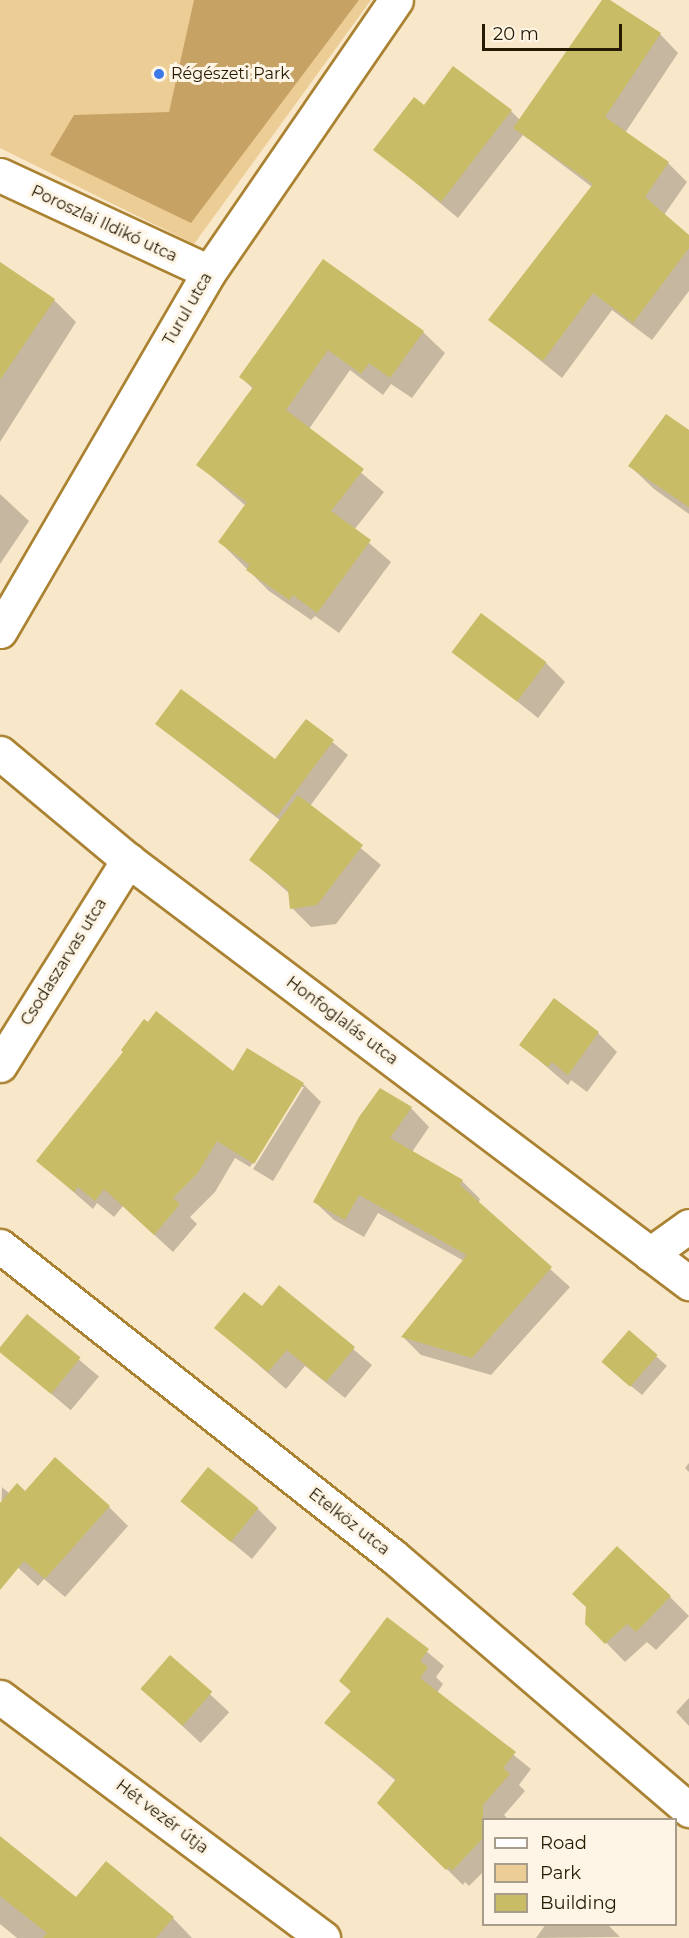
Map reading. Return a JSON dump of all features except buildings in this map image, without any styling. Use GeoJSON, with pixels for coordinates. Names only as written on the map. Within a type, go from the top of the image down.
{"type":"FeatureCollection","features":[{"type":"Feature","properties":{"kind":"street","name":"Turul utca"},"geometry":{"type":"LineString","coordinates":[[0,631],[209,272],[396,0]]}},
{"type":"Feature","properties":{"kind":"street","name":"Poroszlai Ildikó utca"},"geometry":{"type":"LineString","coordinates":[[0,176],[209,272]]}},
{"type":"Feature","properties":{"kind":"street","name":"Honfoglalás utca"},"geometry":{"type":"LineString","coordinates":[[0,753],[128,860],[689,1283]]}},
{"type":"Feature","properties":{"kind":"street","name":"Csodaszarvas utca"},"geometry":{"type":"LineString","coordinates":[[0,1065],[128,860]]}},
{"type":"Feature","properties":{"kind":"street"},"geometry":{"type":"LineString","coordinates":[[650,1254],[689,1226]]}},
{"type":"Feature","properties":{"kind":"street","name":"Etelköz utca"},"geometry":{"type":"LineString","coordinates":[[0,1246],[394,1557],[689,1810]]}},
{"type":"Feature","properties":{"kind":"street","name":"Hét vezér útja"},"geometry":{"type":"LineString","coordinates":[[4,1708],[323,1938]]}},
{"type":"Feature","properties":{"kind":"green space","name":"Régészeti Park"},"geometry":{"type":"Polygon","coordinates":[[[0,0],[371,0],[194,244],[0,148],[0,0]]]}},
{"type":"Feature","properties":{"kind":"shaded area"},"geometry":{"type":"Polygon","coordinates":[[[194,0],[359,0],[191,223],[50,155],[74,115],[169,112],[194,0]]]}},
{"type":"Feature","properties":{"kind":"place","name":"Régészeti Park"},"geometry":{"type":"Point","coordinates":[159,74]}}]}
